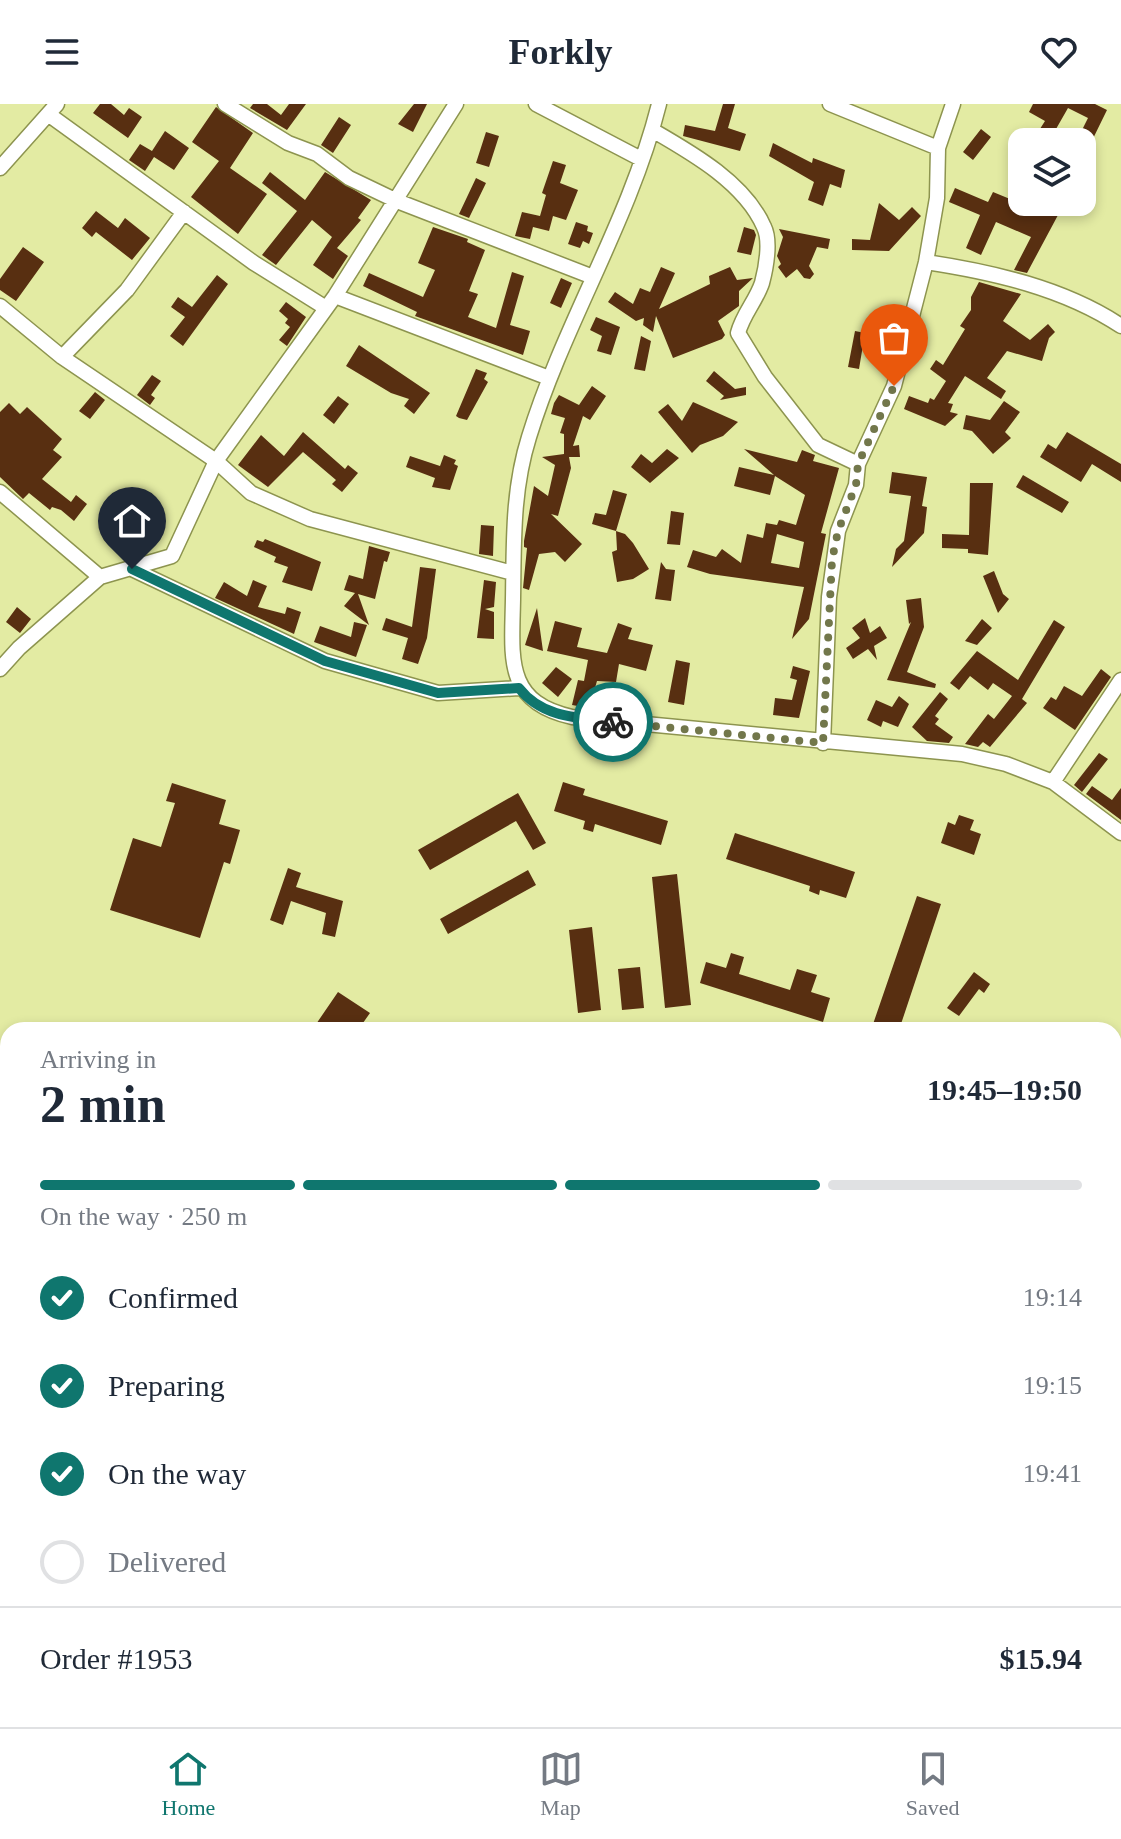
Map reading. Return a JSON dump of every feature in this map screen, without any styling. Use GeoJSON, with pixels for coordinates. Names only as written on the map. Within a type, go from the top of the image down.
{"type":"FeatureCollection","features":[{"type":"Feature","properties":{"kind":"street"},"geometry":{"type":"LineString","coordinates":[[225,104],[274,135],[317,154],[349,178],[397,201],[593,277]]}},
{"type":"Feature","properties":{"kind":"street"},"geometry":{"type":"LineString","coordinates":[[0,669],[19,648],[100,577],[172,556],[216,461],[331,302],[456,104]]}},
{"type":"Feature","properties":{"kind":"street"},"geometry":{"type":"LineString","coordinates":[[536,104],[641,159]]}},
{"type":"Feature","properties":{"kind":"street"},"geometry":{"type":"LineString","coordinates":[[659,104],[641,159],[549,378],[528,439],[513,519],[514,647],[519,688],[539,706],[572,717],[962,754],[1006,764],[1053,782],[1121,833]]}},
{"type":"Feature","properties":{"kind":"street"},"geometry":{"type":"LineString","coordinates":[[823,743],[832,560],[838,531],[856,485],[858,464],[894,386],[926,262],[937,198],[938,148],[953,104]]}},
{"type":"Feature","properties":{"kind":"street"},"geometry":{"type":"LineString","coordinates":[[835,105],[938,148]]}},
{"type":"Feature","properties":{"kind":"street"},"geometry":{"type":"LineString","coordinates":[[0,168],[53,109],[254,263],[331,302],[549,378]]}},
{"type":"Feature","properties":{"kind":"street"},"geometry":{"type":"LineString","coordinates":[[652,130],[716,170],[765,229],[767,248],[761,284],[743,315],[738,333],[765,377],[818,445],[858,464]]}},
{"type":"Feature","properties":{"kind":"street"},"geometry":{"type":"LineString","coordinates":[[62,357],[127,290],[184,212]]}},
{"type":"Feature","properties":{"kind":"street"},"geometry":{"type":"LineString","coordinates":[[926,262],[981,271],[1040,288],[1121,326]]}},
{"type":"Feature","properties":{"kind":"street"},"geometry":{"type":"LineString","coordinates":[[0,306],[62,357],[216,461],[251,493],[310,519],[513,573]]}},
{"type":"Feature","properties":{"kind":"street"},"geometry":{"type":"LineString","coordinates":[[0,492],[100,577]]}},
{"type":"Feature","properties":{"kind":"street"},"geometry":{"type":"LineString","coordinates":[[132,569],[325,661],[438,693],[519,688]]}},
{"type":"Feature","properties":{"kind":"street"},"geometry":{"type":"LineString","coordinates":[[1053,782],[1121,680]]}},
{"type":"Feature","properties":{"kind":"building"},"geometry":{"type":"Polygon","coordinates":[[[100,104],[111,104],[124,115],[129,108],[142,117],[128,138],[93,113],[100,104]]]}},
{"type":"Feature","properties":{"kind":"building"},"geometry":{"type":"Polygon","coordinates":[[[253,104],[267,104],[281,115],[289,104],[306,104],[287,130],[250,108],[253,104]]]}},
{"type":"Feature","properties":{"kind":"building"},"geometry":{"type":"Polygon","coordinates":[[[414,104],[427,104],[413,132],[398,124],[414,104]]]}},
{"type":"Feature","properties":{"kind":"building"},"geometry":{"type":"Polygon","coordinates":[[[723,104],[735,104],[728,128],[746,134],[740,151],[683,136],[685,125],[715,131],[723,104]]]}},
{"type":"Feature","properties":{"kind":"building"},"geometry":{"type":"Polygon","coordinates":[[[1033,104],[1095,104],[1107,110],[1096,132],[1096,128],[1083,128],[1088,118],[1068,108],[1057,128],[1041,128],[1045,121],[1029,112],[1033,104]]]}},
{"type":"Feature","properties":{"kind":"building"},"geometry":{"type":"Polygon","coordinates":[[[216,107],[253,133],[230,168],[267,194],[238,234],[191,197],[219,161],[192,142],[216,107]]]}},
{"type":"Feature","properties":{"kind":"building"},"geometry":{"type":"Polygon","coordinates":[[[339,117],[351,125],[333,153],[321,145],[339,117]]]}},
{"type":"Feature","properties":{"kind":"building"},"geometry":{"type":"Polygon","coordinates":[[[981,129],[991,137],[973,160],[963,152],[981,129]]]}},
{"type":"Feature","properties":{"kind":"building"},"geometry":{"type":"Polygon","coordinates":[[[165,131],[189,148],[174,170],[154,157],[145,171],[129,160],[140,144],[152,151],[165,131]]]}},
{"type":"Feature","properties":{"kind":"building"},"geometry":{"type":"Polygon","coordinates":[[[486,132],[499,136],[489,167],[476,163],[486,132]]]}},
{"type":"Feature","properties":{"kind":"building"},"geometry":{"type":"Polygon","coordinates":[[[773,143],[812,163],[813,158],[845,170],[841,188],[830,184],[823,206],[808,200],[814,182],[769,156],[773,143]]]}},
{"type":"Feature","properties":{"kind":"building"},"geometry":{"type":"Polygon","coordinates":[[[553,161],[566,165],[560,183],[578,190],[566,220],[553,216],[549,231],[533,227],[530,239],[515,236],[522,212],[540,216],[546,195],[542,193],[553,161]]]}},
{"type":"Feature","properties":{"kind":"building"},"geometry":{"type":"Polygon","coordinates":[[[270,172],[305,200],[325,172],[371,200],[358,218],[361,220],[337,248],[348,256],[333,279],[313,265],[332,237],[312,220],[276,265],[262,255],[297,211],[262,183],[270,172]]]}},
{"type":"Feature","properties":{"kind":"building"},"geometry":{"type":"Polygon","coordinates":[[[476,178],[486,183],[469,218],[459,214],[476,178]]]}},
{"type":"Feature","properties":{"kind":"building"},"geometry":{"type":"Polygon","coordinates":[[[955,188],[988,202],[993,192],[1008,198],[1008,216],[1058,216],[1027,273],[1014,270],[1031,237],[996,222],[981,255],[966,248],[980,215],[949,202],[955,188]]]}},
{"type":"Feature","properties":{"kind":"building"},"geometry":{"type":"Polygon","coordinates":[[[879,203],[899,220],[912,207],[921,216],[889,251],[852,250],[852,239],[870,240],[879,203]]]}},
{"type":"Feature","properties":{"kind":"building"},"geometry":{"type":"Polygon","coordinates":[[[96,211],[118,228],[125,218],[150,238],[132,260],[96,232],[92,237],[82,228],[96,211]]]}},
{"type":"Feature","properties":{"kind":"building"},"geometry":{"type":"Polygon","coordinates":[[[576,222],[588,226],[587,231],[593,233],[589,244],[583,241],[580,248],[568,244],[576,222]]]}},
{"type":"Feature","properties":{"kind":"building"},"geometry":{"type":"Polygon","coordinates":[[[433,227],[468,239],[467,242],[485,250],[469,291],[478,294],[468,317],[496,328],[512,272],[524,276],[510,325],[530,331],[523,355],[415,316],[417,312],[363,286],[369,273],[423,297],[435,270],[418,263],[433,227]]]}},
{"type":"Feature","properties":{"kind":"building"},"geometry":{"type":"Polygon","coordinates":[[[744,227],[754,230],[756,235],[751,255],[737,252],[744,227]]]}},
{"type":"Feature","properties":{"kind":"building"},"geometry":{"type":"Polygon","coordinates":[[[779,229],[830,239],[828,249],[817,247],[809,266],[814,274],[810,279],[804,278],[797,269],[786,278],[778,267],[781,264],[777,256],[783,237],[779,229]]]}},
{"type":"Feature","properties":{"kind":"building"},"geometry":{"type":"Polygon","coordinates":[[[23,247],[44,262],[16,301],[0,290],[0,279],[23,247]]]}},
{"type":"Feature","properties":{"kind":"building"},"geometry":{"type":"Polygon","coordinates":[[[661,267],[675,273],[659,309],[710,284],[709,276],[730,267],[737,280],[753,278],[739,291],[739,306],[718,321],[725,335],[722,339],[673,358],[656,316],[653,332],[643,325],[644,318],[636,321],[608,302],[615,292],[633,304],[640,288],[650,292],[661,267]]]}},
{"type":"Feature","properties":{"kind":"building"},"geometry":{"type":"Polygon","coordinates":[[[217,275],[228,284],[183,346],[170,336],[185,317],[171,307],[178,297],[192,307],[217,275]]]}},
{"type":"Feature","properties":{"kind":"building"},"geometry":{"type":"Polygon","coordinates":[[[561,278],[572,283],[561,308],[550,303],[561,278]]]}},
{"type":"Feature","properties":{"kind":"building"},"geometry":{"type":"Polygon","coordinates":[[[979,282],[1021,294],[1003,321],[1030,340],[1048,324],[1055,332],[1049,338],[1042,361],[1007,351],[987,378],[1006,391],[1001,399],[965,376],[948,403],[953,404],[950,412],[958,414],[945,426],[904,409],[909,396],[928,403],[930,398],[934,400],[946,381],[930,369],[936,360],[943,365],[965,329],[960,326],[971,310],[971,297],[979,282]]]}},
{"type":"Feature","properties":{"kind":"building"},"geometry":{"type":"Polygon","coordinates":[[[286,302],[306,317],[287,346],[279,340],[290,327],[285,323],[288,319],[279,311],[286,302]]]}},
{"type":"Feature","properties":{"kind":"building"},"geometry":{"type":"Polygon","coordinates":[[[596,317],[620,327],[611,355],[597,351],[602,336],[590,330],[596,317]]]}},
{"type":"Feature","properties":{"kind":"building"},"geometry":{"type":"Polygon","coordinates":[[[855,331],[865,333],[859,369],[848,367],[855,331]]]}},
{"type":"Feature","properties":{"kind":"building"},"geometry":{"type":"Polygon","coordinates":[[[641,336],[651,341],[645,371],[634,369],[641,336]]]}},
{"type":"Feature","properties":{"kind":"building"},"geometry":{"type":"Polygon","coordinates":[[[359,345],[430,393],[414,414],[404,406],[409,399],[391,393],[346,366],[359,345]]]}},
{"type":"Feature","properties":{"kind":"building"},"geometry":{"type":"Polygon","coordinates":[[[476,369],[487,373],[484,379],[488,382],[467,420],[459,418],[456,416],[476,369]]]}},
{"type":"Feature","properties":{"kind":"building"},"geometry":{"type":"Polygon","coordinates":[[[714,371],[735,389],[746,387],[746,395],[720,400],[724,396],[706,381],[714,371]]]}},
{"type":"Feature","properties":{"kind":"building"},"geometry":{"type":"Polygon","coordinates":[[[152,375],[161,381],[151,395],[155,398],[150,405],[137,395],[152,375]]]}},
{"type":"Feature","properties":{"kind":"building"},"geometry":{"type":"Polygon","coordinates":[[[592,386],[606,396],[590,420],[583,416],[573,446],[579,445],[580,457],[569,457],[571,468],[558,516],[551,514],[582,544],[565,562],[555,552],[539,554],[529,590],[523,588],[527,548],[524,541],[534,486],[548,496],[555,465],[542,457],[564,454],[564,434],[560,433],[565,418],[551,414],[554,403],[559,395],[579,405],[592,386]]]}},
{"type":"Feature","properties":{"kind":"building"},"geometry":{"type":"Polygon","coordinates":[[[95,392],[105,400],[90,419],[79,411],[95,392]]]}},
{"type":"Feature","properties":{"kind":"building"},"geometry":{"type":"Polygon","coordinates":[[[338,396],[349,404],[334,424],[323,415],[338,396]]]}},
{"type":"Feature","properties":{"kind":"building"},"geometry":{"type":"Polygon","coordinates":[[[1004,401],[1020,412],[1005,432],[1011,438],[993,454],[972,431],[963,429],[966,415],[990,420],[1004,401]]]}},
{"type":"Feature","properties":{"kind":"building"},"geometry":{"type":"Polygon","coordinates":[[[693,402],[738,422],[723,436],[700,445],[692,453],[658,412],[668,404],[682,421],[693,402]]]}},
{"type":"Feature","properties":{"kind":"building"},"geometry":{"type":"Polygon","coordinates":[[[9,403],[20,414],[27,407],[62,439],[53,450],[62,457],[42,479],[71,502],[76,495],[87,504],[74,521],[61,510],[52,507],[50,510],[29,493],[23,499],[0,477],[0,412],[9,403]]]}},
{"type":"Feature","properties":{"kind":"building"},"geometry":{"type":"Polygon","coordinates":[[[303,432],[345,469],[348,465],[358,473],[342,492],[332,484],[336,480],[303,452],[268,487],[238,465],[261,435],[284,456],[303,432]]]}},
{"type":"Feature","properties":{"kind":"building"},"geometry":{"type":"Polygon","coordinates":[[[1067,432],[1121,464],[1121,482],[1092,464],[1081,482],[1040,457],[1048,444],[1056,449],[1067,432]]]}},
{"type":"Feature","properties":{"kind":"building"},"geometry":{"type":"Polygon","coordinates":[[[667,449],[679,458],[650,483],[631,467],[641,454],[652,463],[667,449]]]}},
{"type":"Feature","properties":{"kind":"building"},"geometry":{"type":"Polygon","coordinates":[[[744,449],[797,462],[802,450],[815,455],[813,461],[839,468],[821,533],[826,534],[809,619],[792,639],[804,587],[710,574],[687,567],[693,550],[716,557],[722,549],[741,563],[747,534],[763,538],[766,523],[777,525],[779,520],[796,525],[805,495],[775,476],[770,495],[734,486],[739,467],[774,475],[744,449]],[[777,534],[771,563],[799,568],[804,542],[777,534]]]}},
{"type":"Feature","properties":{"kind":"building"},"geometry":{"type":"Polygon","coordinates":[[[444,455],[456,460],[454,464],[458,466],[450,490],[432,487],[435,478],[406,467],[410,456],[440,466],[444,455]]]}},
{"type":"Feature","properties":{"kind":"building"},"geometry":{"type":"Polygon","coordinates":[[[892,472],[927,477],[922,506],[927,507],[924,533],[892,567],[896,549],[904,541],[911,496],[889,493],[892,472]]]}},
{"type":"Feature","properties":{"kind":"building"},"geometry":{"type":"Polygon","coordinates":[[[1023,475],[1069,502],[1062,513],[1016,487],[1023,475]]]}},
{"type":"Feature","properties":{"kind":"building"},"geometry":{"type":"Polygon","coordinates":[[[970,483],[993,483],[988,555],[968,553],[968,549],[942,548],[942,534],[969,535],[970,483]]]}},
{"type":"Feature","properties":{"kind":"building"},"geometry":{"type":"Polygon","coordinates":[[[613,490],[627,494],[616,531],[592,524],[595,513],[606,515],[613,490]]]}},
{"type":"Feature","properties":{"kind":"building"},"geometry":{"type":"Polygon","coordinates":[[[671,511],[684,513],[680,545],[667,544],[671,511]]]}},
{"type":"Feature","properties":{"kind":"building"},"geometry":{"type":"Polygon","coordinates":[[[481,525],[494,526],[493,556],[479,554],[481,525]]]}},
{"type":"Feature","properties":{"kind":"building"},"geometry":{"type":"Polygon","coordinates":[[[616,531],[625,534],[633,543],[649,569],[633,579],[617,582],[612,552],[617,550],[616,531]]]}},
{"type":"Feature","properties":{"kind":"building"},"geometry":{"type":"Polygon","coordinates":[[[265,539],[321,562],[312,591],[282,582],[288,567],[274,562],[276,557],[254,547],[257,540],[263,542],[265,539]]]}},
{"type":"Feature","properties":{"kind":"building"},"geometry":{"type":"Polygon","coordinates":[[[369,546],[390,552],[387,562],[384,561],[375,599],[358,594],[369,625],[344,606],[355,593],[344,590],[349,575],[363,579],[369,546]]]}},
{"type":"Feature","properties":{"kind":"building"},"geometry":{"type":"Polygon","coordinates":[[[661,562],[666,569],[675,570],[671,601],[655,599],[661,562]]]}},
{"type":"Feature","properties":{"kind":"building"},"geometry":{"type":"Polygon","coordinates":[[[420,567],[436,569],[427,638],[418,664],[402,659],[408,638],[382,630],[386,618],[412,627],[420,567]]]}},
{"type":"Feature","properties":{"kind":"building"},"geometry":{"type":"Polygon","coordinates":[[[994,571],[1003,594],[1009,599],[998,613],[983,576],[994,571]]]}},
{"type":"Feature","properties":{"kind":"building"},"geometry":{"type":"Polygon","coordinates":[[[253,580],[267,586],[258,607],[285,614],[287,607],[301,612],[294,634],[215,598],[224,582],[247,596],[253,580]]]}},
{"type":"Feature","properties":{"kind":"building"},"geometry":{"type":"Polygon","coordinates":[[[484,580],[496,582],[494,607],[485,609],[494,612],[494,639],[477,638],[484,580]]]}},
{"type":"Feature","properties":{"kind":"building"},"geometry":{"type":"Polygon","coordinates":[[[921,598],[924,627],[907,672],[936,684],[935,688],[887,680],[911,622],[909,624],[906,600],[921,598]]]}},
{"type":"Feature","properties":{"kind":"building"},"geometry":{"type":"Polygon","coordinates":[[[17,607],[31,619],[20,633],[6,622],[17,607]]]}},
{"type":"Feature","properties":{"kind":"building"},"geometry":{"type":"Polygon","coordinates":[[[537,608],[543,651],[525,645],[537,608]]]}},
{"type":"Feature","properties":{"kind":"building"},"geometry":{"type":"Polygon","coordinates":[[[865,618],[870,633],[880,626],[887,638],[874,646],[877,660],[868,649],[853,659],[846,648],[860,638],[852,628],[865,618]]]}},
{"type":"Feature","properties":{"kind":"building"},"geometry":{"type":"Polygon","coordinates":[[[982,619],[992,628],[977,645],[965,641],[982,619]]]}},
{"type":"Feature","properties":{"kind":"building"},"geometry":{"type":"Polygon","coordinates":[[[1054,620],[1065,627],[1022,699],[1027,703],[990,747],[983,742],[978,747],[965,744],[988,714],[994,719],[1012,696],[993,683],[988,690],[970,676],[959,690],[950,683],[977,651],[1018,680],[1054,620]]]}},
{"type":"Feature","properties":{"kind":"building"},"geometry":{"type":"Polygon","coordinates":[[[555,621],[582,628],[577,647],[607,653],[618,623],[632,628],[628,639],[653,645],[646,671],[619,664],[616,682],[597,681],[589,708],[572,705],[578,680],[584,681],[588,660],[547,651],[555,621]]]}},
{"type":"Feature","properties":{"kind":"building"},"geometry":{"type":"Polygon","coordinates":[[[354,622],[367,625],[356,657],[314,642],[320,626],[351,637],[354,622]]]}},
{"type":"Feature","properties":{"kind":"building"},"geometry":{"type":"Polygon","coordinates":[[[676,660],[690,663],[684,705],[668,702],[676,660]]]}},
{"type":"Feature","properties":{"kind":"building"},"geometry":{"type":"Polygon","coordinates":[[[793,666],[810,671],[799,718],[773,715],[775,698],[792,700],[797,680],[790,678],[793,666]]]}},
{"type":"Feature","properties":{"kind":"building"},"geometry":{"type":"Polygon","coordinates":[[[556,667],[572,679],[558,697],[542,683],[556,667]]]}},
{"type":"Feature","properties":{"kind":"building"},"geometry":{"type":"Polygon","coordinates":[[[1101,669],[1111,677],[1075,730],[1043,708],[1051,697],[1056,700],[1064,686],[1082,696],[1101,669]]]}},
{"type":"Feature","properties":{"kind":"building"},"geometry":{"type":"Polygon","coordinates":[[[940,692],[948,699],[935,716],[939,719],[935,724],[953,737],[949,743],[927,741],[912,727],[940,692]]]}},
{"type":"Feature","properties":{"kind":"building"},"geometry":{"type":"Polygon","coordinates":[[[899,696],[909,704],[898,727],[883,721],[881,727],[867,720],[876,700],[892,707],[899,696]]]}},
{"type":"Feature","properties":{"kind":"building"},"geometry":{"type":"Polygon","coordinates":[[[1099,753],[1108,759],[1082,792],[1074,785],[1099,753]]]}},
{"type":"Feature","properties":{"kind":"building"},"geometry":{"type":"Polygon","coordinates":[[[563,782],[585,789],[583,795],[668,821],[661,845],[595,824],[593,832],[583,829],[585,821],[554,811],[563,782]]]}},
{"type":"Feature","properties":{"kind":"building"},"geometry":{"type":"Polygon","coordinates":[[[172,783],[226,800],[219,824],[240,830],[230,864],[224,862],[200,938],[110,910],[133,838],[161,847],[175,803],[166,801],[172,783]]]}},
{"type":"Feature","properties":{"kind":"building"},"geometry":{"type":"Polygon","coordinates":[[[1092,786],[1112,800],[1121,788],[1121,820],[1086,794],[1092,786]]]}},
{"type":"Feature","properties":{"kind":"building"},"geometry":{"type":"Polygon","coordinates":[[[518,793],[546,843],[533,850],[516,821],[430,870],[418,850],[518,793]]]}},
{"type":"Feature","properties":{"kind":"building"},"geometry":{"type":"Polygon","coordinates":[[[959,815],[974,820],[970,830],[981,834],[974,855],[941,843],[948,822],[955,825],[959,815]]]}},
{"type":"Feature","properties":{"kind":"building"},"geometry":{"type":"Polygon","coordinates":[[[735,833],[855,872],[846,898],[820,890],[819,895],[809,891],[810,886],[726,859],[735,833]]]}},
{"type":"Feature","properties":{"kind":"building"},"geometry":{"type":"Polygon","coordinates":[[[288,868],[301,873],[296,887],[343,901],[335,937],[322,934],[326,913],[291,901],[283,925],[270,920],[288,868]]]}},
{"type":"Feature","properties":{"kind":"building"},"geometry":{"type":"Polygon","coordinates":[[[528,870],[536,885],[448,934],[440,919],[528,870]]]}},
{"type":"Feature","properties":{"kind":"building"},"geometry":{"type":"Polygon","coordinates":[[[677,874],[691,1005],[665,1008],[652,877],[677,874]]]}},
{"type":"Feature","properties":{"kind":"building"},"geometry":{"type":"Polygon","coordinates":[[[917,896],[941,904],[902,1022],[874,1022],[917,896]]]}},
{"type":"Feature","properties":{"kind":"building"},"geometry":{"type":"Polygon","coordinates":[[[592,927],[601,1010],[578,1013],[569,930],[592,927]]]}},
{"type":"Feature","properties":{"kind":"building"},"geometry":{"type":"Polygon","coordinates":[[[731,953],[744,957],[739,974],[790,990],[797,969],[817,975],[811,992],[830,998],[823,1022],[700,983],[706,962],[726,968],[731,953]]]}},
{"type":"Feature","properties":{"kind":"building"},"geometry":{"type":"Polygon","coordinates":[[[640,967],[644,1008],[622,1010],[618,969],[640,967]]]}},
{"type":"Feature","properties":{"kind":"building"},"geometry":{"type":"Polygon","coordinates":[[[974,972],[990,984],[984,993],[979,989],[959,1016],[947,1008],[974,972]]]}},
{"type":"Feature","properties":{"kind":"building"},"geometry":{"type":"Polygon","coordinates":[[[338,992],[370,1013],[364,1022],[317,1022],[338,992]]]}},
{"type":"Feature","properties":{"kind":"way so far"},"geometry":{"type":"LineString","coordinates":[[613,722],[823,743],[832,560],[838,531],[856,485],[858,464],[894,386]]}},
{"type":"Feature","properties":{"kind":"route"},"geometry":{"type":"LineString","coordinates":[[132,569],[325,661],[438,693],[519,688],[526,697],[553,713],[613,722]]}}]}
